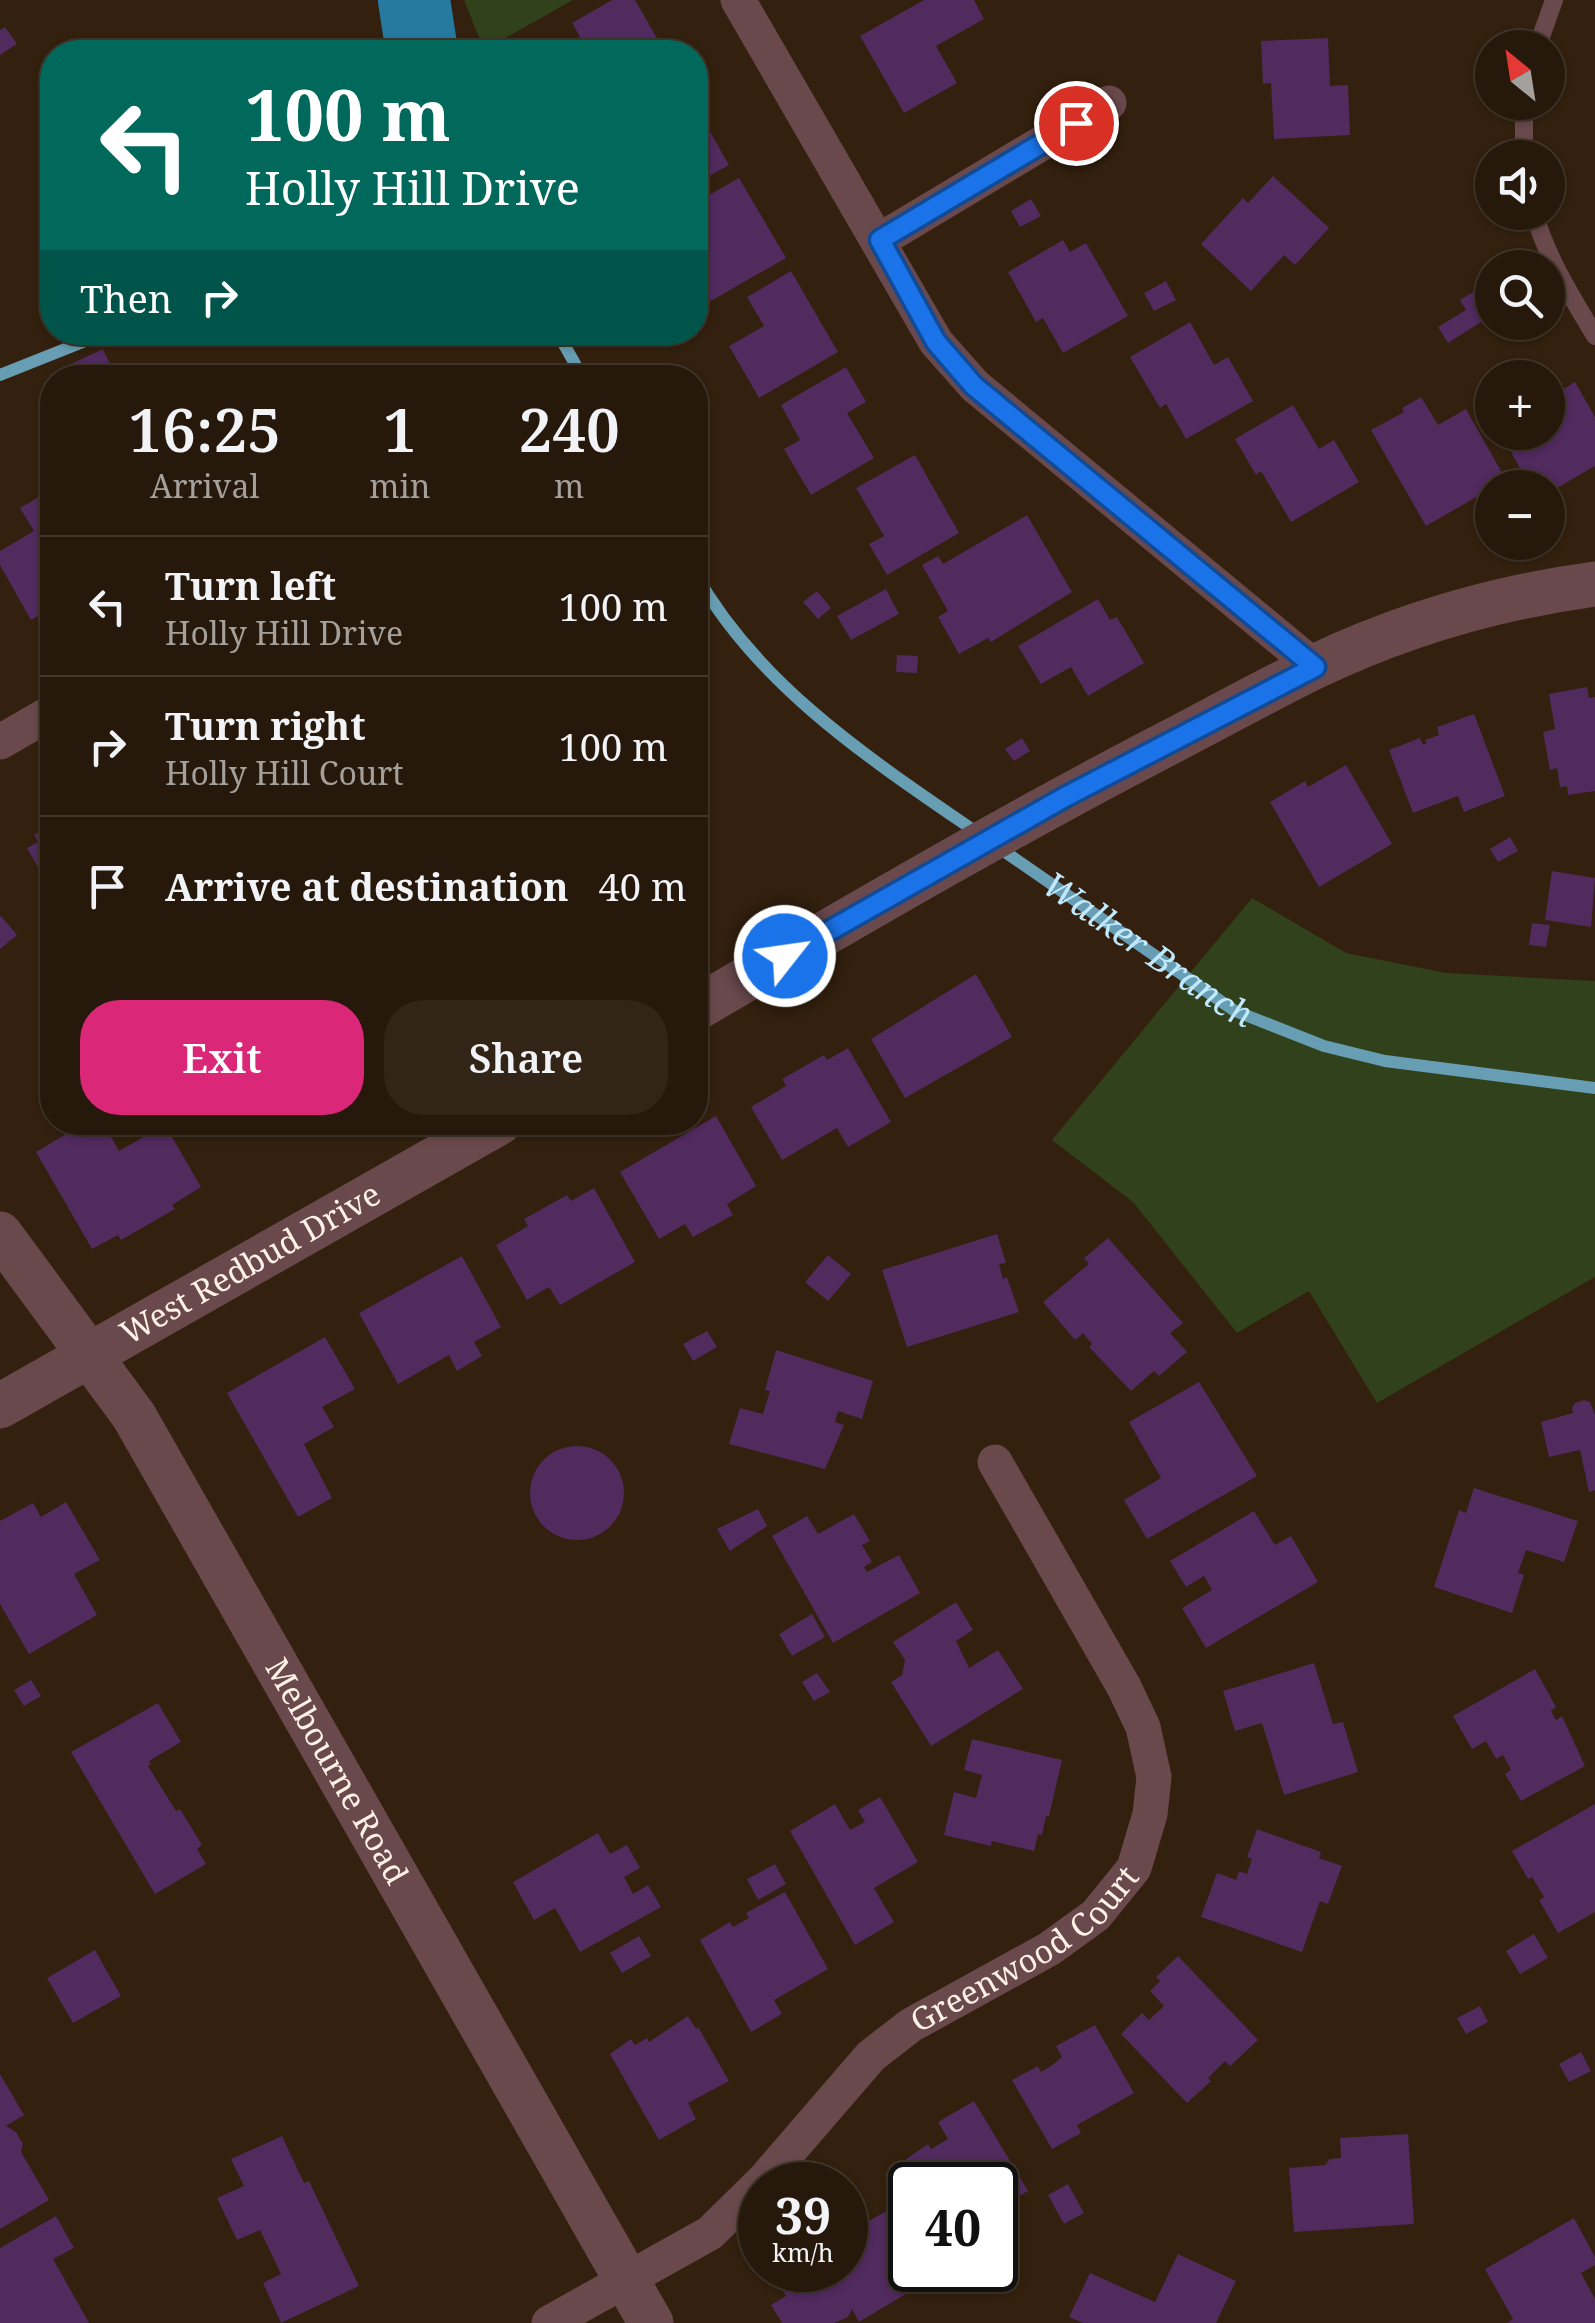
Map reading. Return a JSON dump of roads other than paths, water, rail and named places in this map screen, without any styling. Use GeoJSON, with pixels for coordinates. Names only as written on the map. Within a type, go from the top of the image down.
{"type":"FeatureCollection","features":[{"type":"Feature","properties":{"kind":"street"},"geometry":{"type":"LineString","coordinates":[[738,0],[936,342],[974,386],[1315,667]]}},
{"type":"Feature","properties":{"kind":"street"},"geometry":{"type":"LineString","coordinates":[[880,240],[1109,103]]}},
{"type":"Feature","properties":{"kind":"street"},"geometry":{"type":"LineString","coordinates":[[708,1001],[1065,797],[1315,667],[1400,631],[1489,604],[1595,584]]}},
{"type":"Feature","properties":{"kind":"street"},"geometry":{"type":"LineString","coordinates":[[0,742],[40,719]]}},
{"type":"Feature","properties":{"kind":"street","name":"West Redbud Drive"},"geometry":{"type":"LineString","coordinates":[[0,1406],[477,1135]]}},
{"type":"Feature","properties":{"kind":"street","name":"Melbourne Road"},"geometry":{"type":"LineString","coordinates":[[0,1234],[134,1416],[650,2323]]}},
{"type":"Feature","properties":{"kind":"street","name":"Greenwood Court"},"geometry":{"type":"LineString","coordinates":[[549,2323],[710,2233],[764,2180],[871,2056],[911,2025],[1048,1949],[1096,1914],[1134,1868],[1150,1814],[1154,1777],[1143,1727],[995,1462]]}},
{"type":"Feature","properties":{"kind":"lane"},"geometry":{"type":"LineString","coordinates":[[1543,30],[1554,0]]}},
{"type":"Feature","properties":{"kind":"lane"},"geometry":{"type":"LineString","coordinates":[[1541,230],[1553,261],[1595,336]]}},
{"type":"Feature","properties":{"kind":"waterway","name":"Walker Branch"},"geometry":{"type":"LineString","coordinates":[[414,0],[420,40]]}},
{"type":"Feature","properties":{"kind":"waterway"},"geometry":{"type":"LineString","coordinates":[[0,375],[75,345]]}},
{"type":"Feature","properties":{"kind":"waterway","name":"Walker Branch"},"geometry":{"type":"LineString","coordinates":[[564,345],[576,365]]}},
{"type":"Feature","properties":{"kind":"waterway","name":"Walker Branch"},"geometry":{"type":"LineString","coordinates":[[708,594],[752,652],[786,688],[861,751],[982,836]]}},
{"type":"Feature","properties":{"kind":"waterway","name":"Walker Branch"},"geometry":{"type":"LineString","coordinates":[[998,847],[1235,1011],[1324,1046],[1385,1061],[1595,1088]]}}]}
